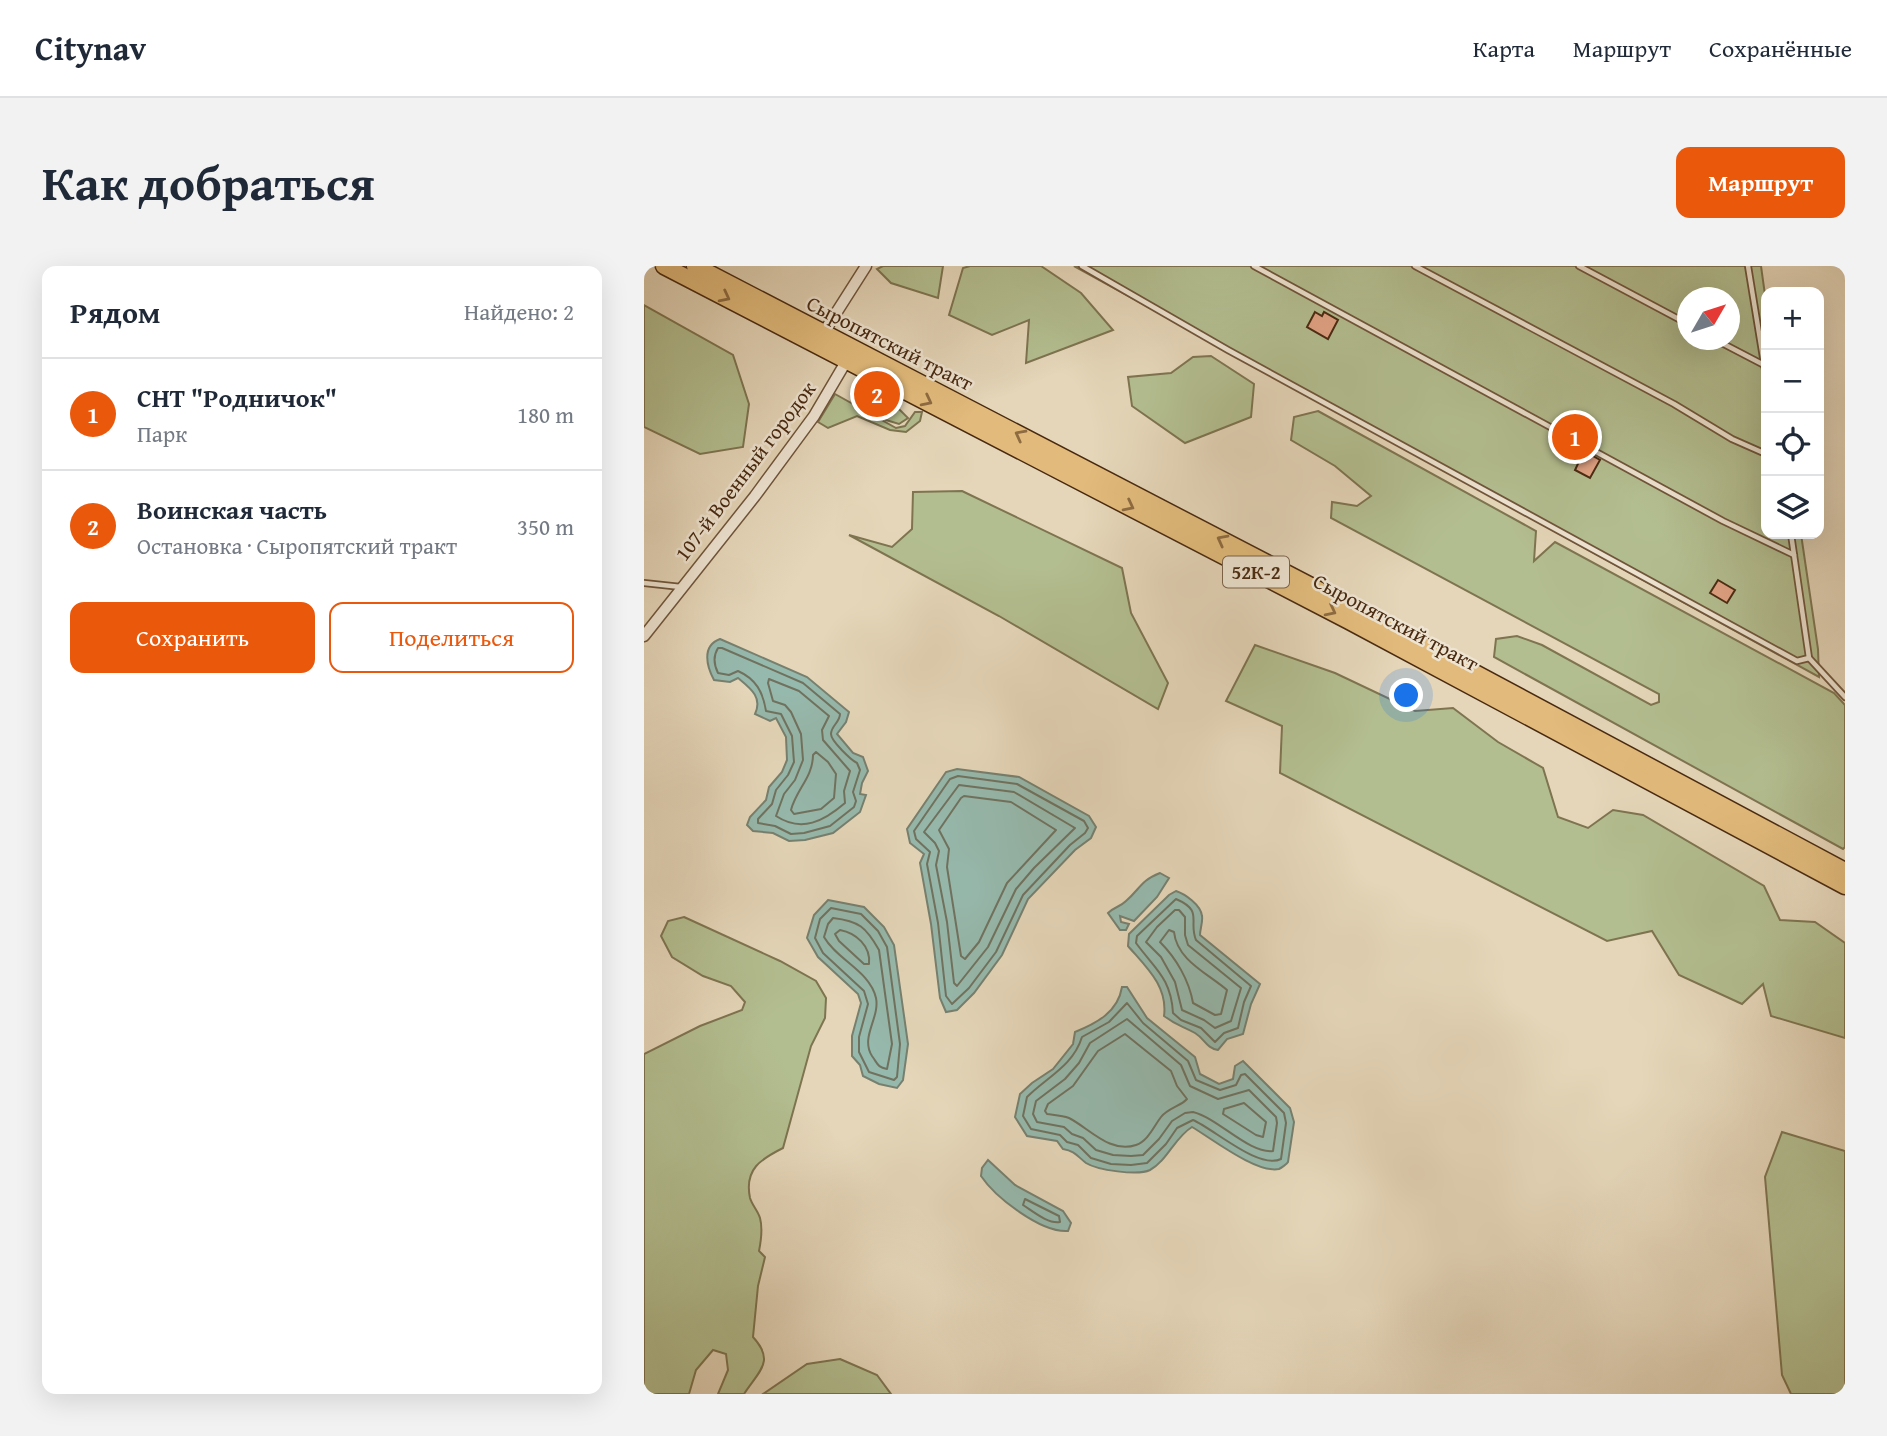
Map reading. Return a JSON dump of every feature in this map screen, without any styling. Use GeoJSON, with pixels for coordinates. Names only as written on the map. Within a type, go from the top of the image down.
{"type":"FeatureCollection","features":[{"type":"Feature","properties":{"kind":"main road","name":"Сыропятский тракт"},"geometry":{"type":"LineString","coordinates":[[664,266],[1349,621],[1845,886]]}},
{"type":"Feature","properties":{"kind":"main road","name":"Сыропятский тракт"},"geometry":{"type":"LineString","coordinates":[[695,266],[1357,610],[1845,871]]}},
{"type":"Feature","properties":{"kind":"street"},"geometry":{"type":"LineString","coordinates":[[824,332],[866,266]]}},
{"type":"Feature","properties":{"kind":"street","name":"107-й Военный городок"},"geometry":{"type":"LineString","coordinates":[[644,636],[755,496],[814,416],[847,360]]}},
{"type":"Feature","properties":{"kind":"lane"},"geometry":{"type":"LineString","coordinates":[[1083,266],[1228,350],[1797,661],[1809,658]]}},
{"type":"Feature","properties":{"kind":"lane"},"geometry":{"type":"LineString","coordinates":[[1254,266],[1723,522],[1794,555]]}},
{"type":"Feature","properties":{"kind":"lane"},"geometry":{"type":"LineString","coordinates":[[1415,266],[1674,404],[1732,439],[1761,452]]}},
{"type":"Feature","properties":{"kind":"lane"},"geometry":{"type":"LineString","coordinates":[[1579,266],[1677,318]]}},
{"type":"Feature","properties":{"kind":"lane"},"geometry":{"type":"LineString","coordinates":[[1748,266],[1762,350]]}},
{"type":"Feature","properties":{"kind":"lane"},"geometry":{"type":"LineString","coordinates":[[1736,350],[1761,363]]}},
{"type":"Feature","properties":{"kind":"lane"},"geometry":{"type":"LineString","coordinates":[[1792,539],[1809,658],[1845,697]]}},
{"type":"Feature","properties":{"kind":"lane"},"geometry":{"type":"LineString","coordinates":[[644,583],[682,587]]}},
{"type":"Feature","properties":{"kind":"green space"},"geometry":{"type":"Polygon","coordinates":[[[883,266],[943,266],[938,298],[891,283],[877,269],[883,266]]]}},
{"type":"Feature","properties":{"kind":"green space"},"geometry":{"type":"Polygon","coordinates":[[[1041,266],[1081,293],[1113,330],[1026,363],[1029,320],[992,335],[949,315],[963,268],[1041,266]]]}},
{"type":"Feature","properties":{"kind":"green space"},"geometry":{"type":"Polygon","coordinates":[[[1074,266],[1761,266],[1764,287],[1761,287],[1761,539],[1802,539],[1818,649],[1819,677],[1074,266]]]}},
{"type":"Feature","properties":{"kind":"green space"},"geometry":{"type":"Polygon","coordinates":[[[644,305],[733,355],[749,404],[743,447],[700,454],[644,427],[644,305]]]}},
{"type":"Feature","properties":{"kind":"green space"},"geometry":{"type":"Polygon","coordinates":[[[1211,356],[1254,384],[1251,417],[1185,443],[1132,406],[1128,377],[1171,373],[1193,357],[1211,356]]]}},
{"type":"Feature","properties":{"kind":"green space"},"geometry":{"type":"Polygon","coordinates":[[[835,394],[896,428],[905,426],[915,412],[922,412],[920,421],[906,432],[890,430],[857,416],[828,428],[818,422],[835,394]]]}},
{"type":"Feature","properties":{"kind":"green space"},"geometry":{"type":"Polygon","coordinates":[[[877,399],[896,406],[908,418],[899,424],[862,406],[862,402],[877,399]]]}},
{"type":"Feature","properties":{"kind":"green space"},"geometry":{"type":"Polygon","coordinates":[[[1318,411],[1536,531],[1534,561],[1555,542],[1834,693],[1845,705],[1845,847],[1843,849],[1494,657],[1496,639],[1517,636],[1542,645],[1651,705],[1659,702],[1659,694],[1331,518],[1332,502],[1357,506],[1371,496],[1335,466],[1291,440],[1294,417],[1318,411]]]}},
{"type":"Feature","properties":{"kind":"green space"},"geometry":{"type":"Polygon","coordinates":[[[962,491],[1122,568],[1131,613],[1168,683],[1158,709],[999,616],[849,535],[892,547],[912,529],[913,492],[962,491]]]}},
{"type":"Feature","properties":{"kind":"green space"},"geometry":{"type":"Polygon","coordinates":[[[1255,645],[1335,673],[1415,711],[1453,708],[1498,742],[1543,768],[1558,817],[1588,828],[1613,810],[1643,815],[1764,886],[1780,920],[1815,922],[1845,943],[1845,1038],[1771,1016],[1763,984],[1742,1004],[1679,975],[1652,931],[1607,941],[1280,773],[1282,726],[1226,701],[1255,645]]]}},
{"type":"Feature","properties":{"kind":"green space"},"geometry":{"type":"Polygon","coordinates":[[[684,917],[780,961],[816,981],[826,998],[825,1018],[811,1046],[783,1148],[761,1161],[752,1172],[750,1180],[750,1198],[761,1222],[759,1251],[765,1257],[758,1286],[753,1337],[760,1345],[764,1359],[760,1372],[744,1394],[718,1394],[728,1370],[726,1354],[713,1350],[696,1370],[689,1394],[644,1394],[644,1054],[700,1026],[742,1010],[745,1002],[731,986],[703,976],[672,957],[661,936],[668,921],[684,917]]]}},
{"type":"Feature","properties":{"kind":"green space"},"geometry":{"type":"Polygon","coordinates":[[[1782,1132],[1845,1151],[1845,1394],[1791,1394],[1782,1375],[1765,1177],[1782,1132]]]}},
{"type":"Feature","properties":{"kind":"green space"},"geometry":{"type":"Polygon","coordinates":[[[840,1359],[877,1375],[891,1394],[763,1394],[807,1364],[840,1359]]]}},
{"type":"Feature","properties":{"kind":"water"},"geometry":{"type":"Polygon","coordinates":[[[720,639],[807,677],[849,712],[846,722],[837,734],[853,753],[863,757],[868,771],[860,794],[866,795],[860,812],[833,833],[789,841],[773,833],[753,831],[747,825],[750,817],[766,800],[769,787],[782,772],[787,760],[786,737],[776,718],[770,721],[755,714],[756,698],[751,689],[738,678],[730,682],[714,680],[707,657],[710,647],[720,639]]]}},
{"type":"Feature","properties":{"kind":"water"},"geometry":{"type":"Polygon","coordinates":[[[957,769],[1019,777],[1089,816],[1096,827],[1091,838],[1075,850],[1028,899],[1002,955],[974,993],[957,1010],[946,1012],[940,998],[920,863],[924,854],[910,843],[907,829],[946,772],[957,769]]]}},
{"type":"Feature","properties":{"kind":"water"},"geometry":{"type":"Polygon","coordinates":[[[1160,873],[1169,878],[1157,897],[1134,921],[1120,916],[1121,922],[1129,924],[1126,930],[1120,930],[1108,913],[1124,903],[1144,882],[1160,873]]]}},
{"type":"Feature","properties":{"kind":"water"},"geometry":{"type":"Polygon","coordinates":[[[1176,891],[1188,897],[1199,908],[1202,918],[1200,935],[1260,984],[1243,1034],[1227,1039],[1218,1050],[1195,1033],[1164,1016],[1163,995],[1159,986],[1128,946],[1129,934],[1176,891]]]}},
{"type":"Feature","properties":{"kind":"water"},"geometry":{"type":"Polygon","coordinates":[[[828,900],[864,907],[884,927],[894,945],[908,1044],[903,1080],[897,1088],[879,1084],[863,1076],[860,1065],[852,1056],[852,1036],[861,1003],[858,994],[818,957],[807,938],[814,915],[828,900]]]}},
{"type":"Feature","properties":{"kind":"water"},"geometry":{"type":"Polygon","coordinates":[[[1122,987],[1127,987],[1147,1018],[1195,1057],[1200,1074],[1219,1084],[1233,1079],[1235,1066],[1243,1061],[1290,1108],[1294,1122],[1286,1164],[1279,1169],[1259,1166],[1234,1154],[1192,1127],[1156,1166],[1144,1172],[1091,1166],[1073,1152],[1063,1149],[1057,1141],[1027,1136],[1015,1117],[1020,1094],[1053,1069],[1073,1044],[1075,1032],[1091,1025],[1111,1010],[1122,987]]]}},
{"type":"Feature","properties":{"kind":"water"},"geometry":{"type":"Polygon","coordinates":[[[988,1160],[1015,1185],[1063,1211],[1071,1223],[1068,1231],[1057,1230],[1032,1220],[997,1194],[981,1176],[982,1168],[988,1160]]]}},
{"type":"Feature","properties":{"kind":"building"},"geometry":{"type":"Polygon","coordinates":[[[1315,312],[1322,316],[1324,312],[1338,320],[1328,339],[1307,327],[1315,312]]]}},
{"type":"Feature","properties":{"kind":"building"},"geometry":{"type":"Polygon","coordinates":[[[1584,451],[1600,460],[1590,478],[1575,470],[1584,451]]]}},
{"type":"Feature","properties":{"kind":"building"},"geometry":{"type":"Polygon","coordinates":[[[1718,580],[1735,590],[1727,603],[1710,593],[1718,580]]]}},
{"type":"Feature","properties":{"kind":"place","name":"Воинская часть"},"geometry":{"type":"Point","coordinates":[877,394]}},
{"type":"Feature","properties":{"kind":"place","name":"СНТ \"Родничок\""},"geometry":{"type":"Point","coordinates":[1575,437]}}]}
